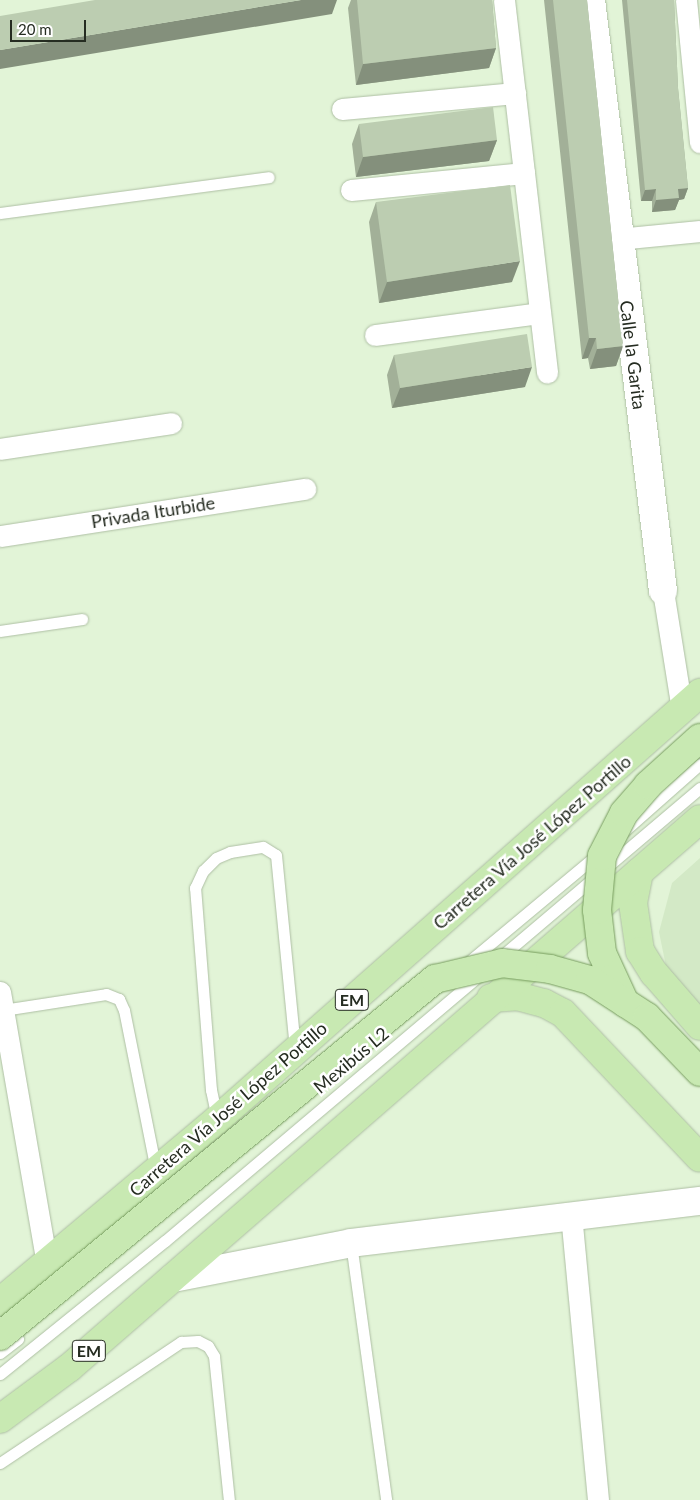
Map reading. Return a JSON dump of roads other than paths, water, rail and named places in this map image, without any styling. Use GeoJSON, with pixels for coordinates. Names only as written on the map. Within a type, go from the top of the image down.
{"type":"FeatureCollection","features":[{"type":"Feature","properties":{"kind":"main road","name":"Carretera Vía José López Portillo"},"geometry":{"type":"LineString","coordinates":[[0,1302],[156,1173],[691,702]]}},
{"type":"Feature","properties":{"kind":"main road"},"geometry":{"type":"LineString","coordinates":[[700,738],[648,785],[624,813],[602,856],[597,910],[602,953],[631,1015],[700,1090]]}},
{"type":"Feature","properties":{"kind":"main road","name":"EM"},"geometry":{"type":"LineString","coordinates":[[0,1419],[69,1368],[491,998],[700,819]]}},
{"type":"Feature","properties":{"kind":"main road"},"geometry":{"type":"LineString","coordinates":[[639,872],[633,903],[640,951],[654,973],[700,1026]]}},
{"type":"Feature","properties":{"kind":"main road"},"geometry":{"type":"LineString","coordinates":[[0,1336],[435,979],[502,963],[550,969],[590,980],[647,1017],[700,1072]]}},
{"type":"Feature","properties":{"kind":"main road"},"geometry":{"type":"LineString","coordinates":[[491,998],[517,996],[544,1003],[564,1013],[700,1158]]}},
{"type":"Feature","properties":{"kind":"street"},"geometry":{"type":"LineString","coordinates":[[504,0],[548,373]]}},
{"type":"Feature","properties":{"kind":"street","name":"Calle la Garita"},"geometry":{"type":"LineString","coordinates":[[591,0],[618,239],[664,591],[691,702]]}},
{"type":"Feature","properties":{"kind":"street"},"geometry":{"type":"LineString","coordinates":[[686,0],[700,142]]}},
{"type":"Feature","properties":{"kind":"street"},"geometry":{"type":"LineString","coordinates":[[342,110],[515,93]]}},
{"type":"Feature","properties":{"kind":"street"},"geometry":{"type":"LineString","coordinates":[[351,190],[524,173]]}},
{"type":"Feature","properties":{"kind":"street"},"geometry":{"type":"LineString","coordinates":[[618,239],[700,230]]}},
{"type":"Feature","properties":{"kind":"street"},"geometry":{"type":"LineString","coordinates":[[375,335],[540,313]]}},
{"type":"Feature","properties":{"kind":"street"},"geometry":{"type":"LineString","coordinates":[[0,449],[171,423]]}},
{"type":"Feature","properties":{"kind":"street","name":"Privada Iturbide"},"geometry":{"type":"LineString","coordinates":[[0,536],[305,489]]}},
{"type":"Feature","properties":{"kind":"street"},"geometry":{"type":"LineString","coordinates":[[2,1001],[47,1264]]}},
{"type":"Feature","properties":{"kind":"street"},"geometry":{"type":"LineString","coordinates":[[173,1278],[351,1243],[571,1214],[700,1201]]}},
{"type":"Feature","properties":{"kind":"street"},"geometry":{"type":"LineString","coordinates":[[571,1214],[598,1500]]}},
{"type":"Feature","properties":{"kind":"lane"},"geometry":{"type":"LineString","coordinates":[[0,213],[269,177]]}},
{"type":"Feature","properties":{"kind":"lane"},"geometry":{"type":"LineString","coordinates":[[0,632],[82,619]]}},
{"type":"Feature","properties":{"kind":"lane","name":"Mexibús L2"},"geometry":{"type":"LineString","coordinates":[[105,1266],[592,859],[700,764]]}},
{"type":"Feature","properties":{"kind":"lane","name":"Mexibús L2"},"geometry":{"type":"LineString","coordinates":[[0,1374],[165,1240],[700,788]]}},
{"type":"Feature","properties":{"kind":"lane"},"geometry":{"type":"LineString","coordinates":[[217,1120],[211,1090],[195,888],[209,865],[230,852],[263,847],[276,855],[294,1050]]}},
{"type":"Feature","properties":{"kind":"lane"},"geometry":{"type":"LineString","coordinates":[[2,1001],[106,994],[119,999],[124,1010],[156,1173]]}},
{"type":"Feature","properties":{"kind":"lane"},"geometry":{"type":"LineString","coordinates":[[351,1243],[386,1500]]}},
{"type":"Feature","properties":{"kind":"lane"},"geometry":{"type":"LineString","coordinates":[[0,1352],[30,1329]]}},
{"type":"Feature","properties":{"kind":"lane"},"geometry":{"type":"LineString","coordinates":[[0,1463],[181,1342],[198,1340],[208,1346],[214,1356],[229,1500]]}}]}
